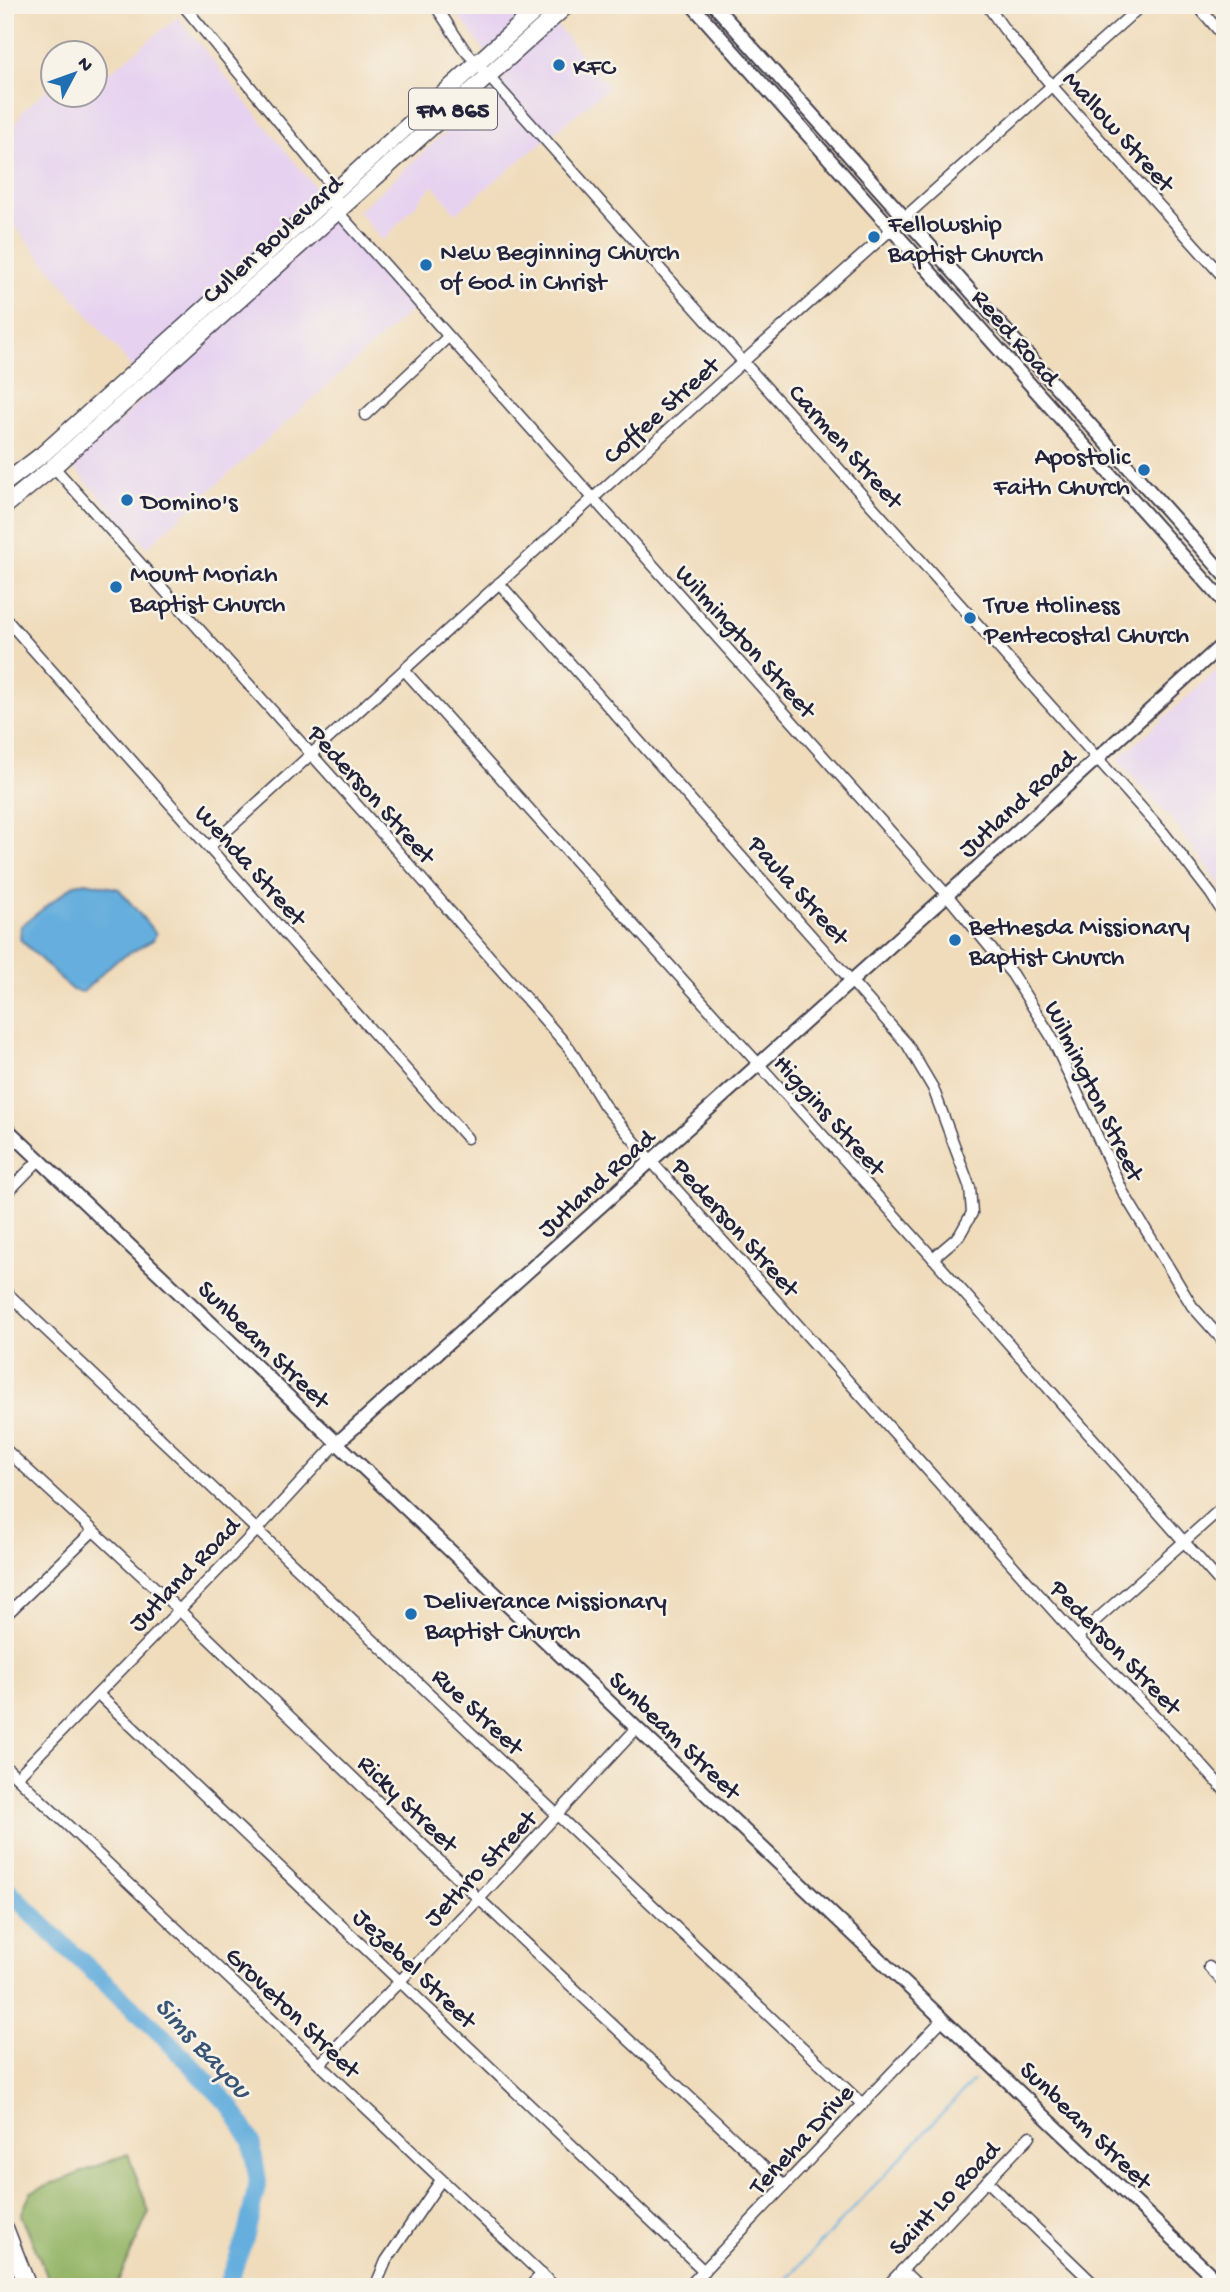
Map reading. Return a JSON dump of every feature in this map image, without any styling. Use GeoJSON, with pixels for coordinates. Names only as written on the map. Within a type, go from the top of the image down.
{"type":"FeatureCollection","features":[{"type":"Feature","properties":{"kind":"main road","name":"Cullen Boulevard"},"geometry":{"type":"LineString","coordinates":[[5,483],[48,460],[147,382],[335,190],[542,5]]}},
{"type":"Feature","properties":{"kind":"main road","name":"Cullen Boulevard"},"geometry":{"type":"LineString","coordinates":[[5,506],[129,377],[338,212],[567,5]]}},
{"type":"Feature","properties":{"kind":"main road"},"geometry":{"type":"LineString","coordinates":[[129,377],[147,382]]}},
{"type":"Feature","properties":{"kind":"main road"},"geometry":{"type":"LineString","coordinates":[[5,2228],[28,2287]]}},
{"type":"Feature","properties":{"kind":"street"},"geometry":{"type":"LineString","coordinates":[[183,5],[335,190],[338,212]]}},
{"type":"Feature","properties":{"kind":"street","name":"Carmen Street"},"geometry":{"type":"LineString","coordinates":[[435,5],[464,49],[488,77],[1164,832],[1225,916]]}},
{"type":"Feature","properties":{"kind":"street","name":"Reed Road"},"geometry":{"type":"LineString","coordinates":[[692,5],[1225,603]]}},
{"type":"Feature","properties":{"kind":"street","name":"Reed Road"},"geometry":{"type":"LineString","coordinates":[[714,5],[1225,575]]}},
{"type":"Feature","properties":{"kind":"street","name":"Mallow Street"},"geometry":{"type":"LineString","coordinates":[[987,5],[1052,86],[1225,279]]}},
{"type":"Feature","properties":{"kind":"street","name":"Coffee Street"},"geometry":{"type":"LineString","coordinates":[[208,847],[1142,5]]}},
{"type":"Feature","properties":{"kind":"street"},"geometry":{"type":"LineString","coordinates":[[1197,5],[1225,38]]}},
{"type":"Feature","properties":{"kind":"street"},"geometry":{"type":"LineString","coordinates":[[739,58],[752,48]]}},
{"type":"Feature","properties":{"kind":"street","name":"Wilmington Street"},"geometry":{"type":"LineString","coordinates":[[338,212],[947,895],[1012,974],[1051,1036],[1123,1192],[1192,1306],[1225,1343]]}},
{"type":"Feature","properties":{"kind":"street"},"geometry":{"type":"LineString","coordinates":[[365,415],[448,337]]}},
{"type":"Feature","properties":{"kind":"street"},"geometry":{"type":"LineString","coordinates":[[1026,380],[1039,369]]}},
{"type":"Feature","properties":{"kind":"street","name":"Pederson Street"},"geometry":{"type":"LineString","coordinates":[[48,460],[570,1049],[604,1105],[651,1161],[1077,1637],[1183,1744],[1225,1791]]}},
{"type":"Feature","properties":{"kind":"street"},"geometry":{"type":"LineString","coordinates":[[1141,509],[1154,497]]}},
{"type":"Feature","properties":{"kind":"street","name":"Paula Street"},"geometry":{"type":"LineString","coordinates":[[499,583],[907,1044],[933,1088],[970,1188],[972,1213],[959,1236],[933,1258]]}},
{"type":"Feature","properties":{"kind":"street","name":"Wenda Street"},"geometry":{"type":"LineString","coordinates":[[5,618],[467,1138]]}},
{"type":"Feature","properties":{"kind":"street","name":"Jutland Road"},"geometry":{"type":"LineString","coordinates":[[17,1777],[257,1530],[337,1443],[759,1066],[1225,642]]}},
{"type":"Feature","properties":{"kind":"street","name":"Higgins Street"},"geometry":{"type":"LineString","coordinates":[[404,670],[933,1258],[1225,1588]]}},
{"type":"Feature","properties":{"kind":"street","name":"Sunbeam Street"},"geometry":{"type":"LineString","coordinates":[[5,1127],[1224,2287]]}},
{"type":"Feature","properties":{"kind":"street"},"geometry":{"type":"LineString","coordinates":[[5,1195],[39,1160]]}},
{"type":"Feature","properties":{"kind":"street","name":"Rue Street"},"geometry":{"type":"LineString","coordinates":[[5,1291],[861,2103]]}},
{"type":"Feature","properties":{"kind":"street","name":"Ricky Street"},"geometry":{"type":"LineString","coordinates":[[7,1453],[178,1609],[479,1899],[784,2186]]}},
{"type":"Feature","properties":{"kind":"street"},"geometry":{"type":"LineString","coordinates":[[1077,1637],[1225,1505]]}},
{"type":"Feature","properties":{"kind":"street"},"geometry":{"type":"LineString","coordinates":[[5,1616],[93,1531]]}},
{"type":"Feature","properties":{"kind":"street","name":"Jezebel Street"},"geometry":{"type":"LineString","coordinates":[[98,1694],[704,2270]]}},
{"type":"Feature","properties":{"kind":"street","name":"Jethro Street"},"geometry":{"type":"LineString","coordinates":[[320,2064],[479,1899],[637,1728]]}},
{"type":"Feature","properties":{"kind":"street","name":"Groveton Street"},"geometry":{"type":"LineString","coordinates":[[5,1766],[555,2287]]}},
{"type":"Feature","properties":{"kind":"street"},"geometry":{"type":"LineString","coordinates":[[1209,1967],[1225,1984]]}},
{"type":"Feature","properties":{"kind":"street","name":"Teneha Drive"},"geometry":{"type":"LineString","coordinates":[[688,2287],[943,2019]]}},
{"type":"Feature","properties":{"kind":"street","name":"Saint Lo Road"},"geometry":{"type":"LineString","coordinates":[[886,2287],[1030,2136]]}},
{"type":"Feature","properties":{"kind":"street"},"geometry":{"type":"LineString","coordinates":[[376,2287],[386,2261],[441,2180]]}},
{"type":"Feature","properties":{"kind":"street"},"geometry":{"type":"LineString","coordinates":[[987,2181],[1097,2287]]}},
{"type":"Feature","properties":{"kind":"street"},"geometry":{"type":"LineString","coordinates":[[902,2270],[920,2287]]}},
{"type":"Feature","properties":{"kind":"street"},"geometry":{"type":"LineString","coordinates":[[529,2287],[542,2274]]}},
{"type":"Feature","properties":{"kind":"shaded area"},"geometry":{"type":"Polygon","coordinates":[[[450,5],[539,5],[609,87],[456,213],[433,185],[383,241],[358,211],[506,78],[450,5]]]}},
{"type":"Feature","properties":{"kind":"shaded area"},"geometry":{"type":"Polygon","coordinates":[[[178,17],[413,309],[147,547],[71,465],[148,394],[129,364],[5,214],[5,145],[23,111],[38,98],[38,108],[108,108],[110,72],[178,17]]]}},
{"type":"Feature","properties":{"kind":"shaded area"},"geometry":{"type":"Polygon","coordinates":[[[1225,663],[1225,891],[1177,826],[1117,760],[1225,663]]]}},
{"type":"Feature","properties":{"kind":"green space"},"geometry":{"type":"Polygon","coordinates":[[[128,2154],[149,2212],[116,2287],[52,2287],[21,2215],[31,2192],[128,2154]]]}},
{"type":"Feature","properties":{"kind":"water"},"geometry":{"type":"Polygon","coordinates":[[[86,882],[119,889],[156,934],[153,940],[114,962],[83,992],[72,990],[20,939],[21,926],[75,884],[86,882]]]}},
{"type":"Feature","properties":{"kind":"waterway","name":"Sims Bayou"},"geometry":{"type":"LineString","coordinates":[[5,1887],[161,2034],[232,2108],[251,2141],[258,2181],[246,2235],[227,2287]]}},
{"type":"Feature","properties":{"kind":"waterway"},"geometry":{"type":"LineString","coordinates":[[779,2287],[973,2081]]}},
{"type":"Feature","properties":{"kind":"place","name":"KFC"},"geometry":{"type":"Point","coordinates":[559,65]}},
{"type":"Feature","properties":{"kind":"place","name":"Fellowship Baptist Church"},"geometry":{"type":"Point","coordinates":[874,237]}},
{"type":"Feature","properties":{"kind":"place","name":"New Beginning Church of God in Christ"},"geometry":{"type":"Point","coordinates":[426,265]}},
{"type":"Feature","properties":{"kind":"place","name":"Apostolic Faith Church"},"geometry":{"type":"Point","coordinates":[1144,470]}},
{"type":"Feature","properties":{"kind":"place","name":"Domino's"},"geometry":{"type":"Point","coordinates":[127,500]}},
{"type":"Feature","properties":{"kind":"place","name":"Mount Moriah Baptist Church"},"geometry":{"type":"Point","coordinates":[116,587]}},
{"type":"Feature","properties":{"kind":"place","name":"True Holiness Pentecostal Church"},"geometry":{"type":"Point","coordinates":[970,618]}},
{"type":"Feature","properties":{"kind":"place","name":"Bethesda Missionary Baptist Church"},"geometry":{"type":"Point","coordinates":[955,940]}},
{"type":"Feature","properties":{"kind":"place","name":"Deliverance Missionary Baptist Church"},"geometry":{"type":"Point","coordinates":[411,1614]}}]}
